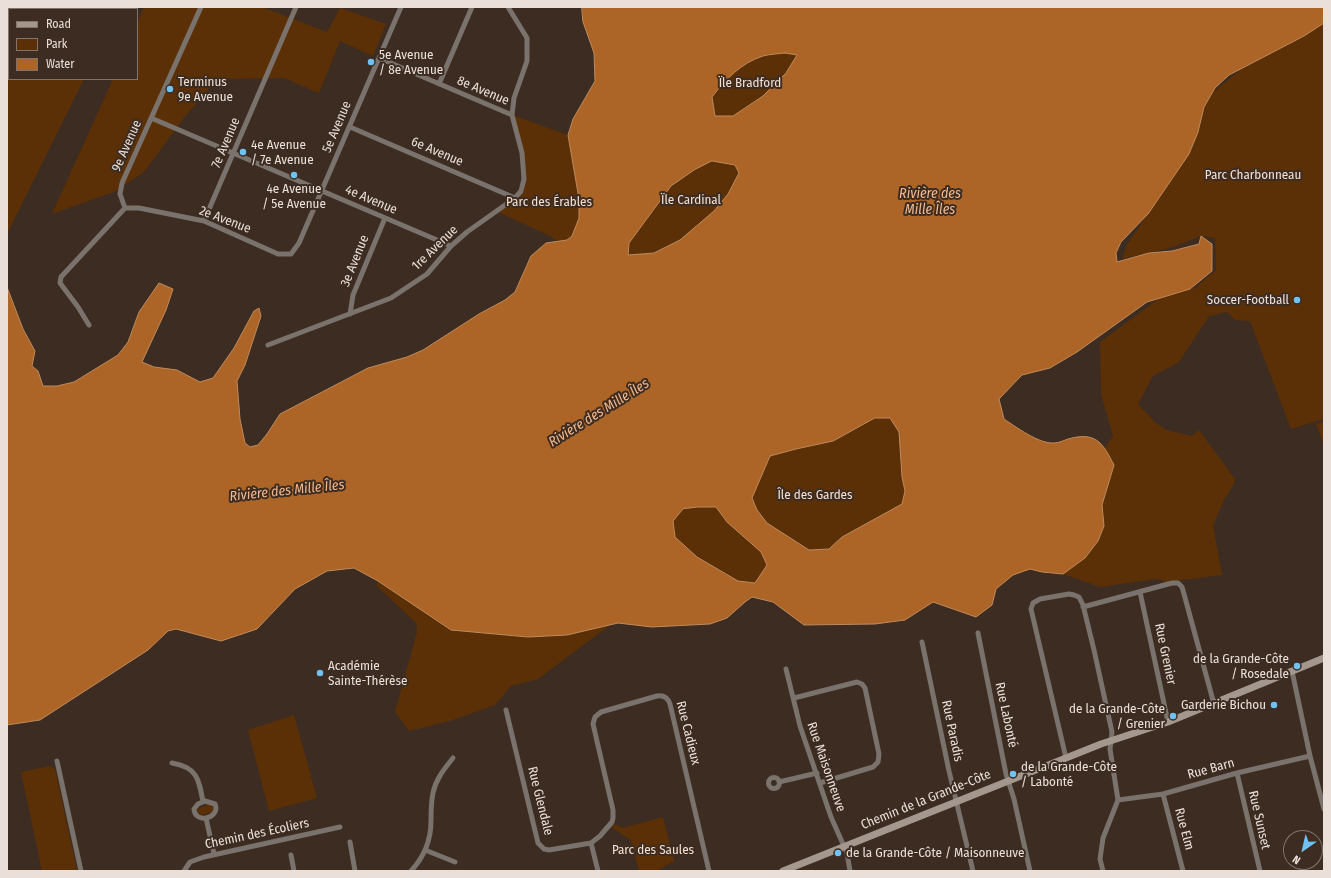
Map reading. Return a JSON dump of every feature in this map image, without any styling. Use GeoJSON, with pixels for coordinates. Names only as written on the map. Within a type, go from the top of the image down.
{"type":"FeatureCollection","features":[{"type":"Feature","properties":{"kind":"main road","name":"Chemin de la Grande-Côte"},"geometry":{"type":"LineString","coordinates":[[783,871],[1111,740],[1168,722],[1214,704],[1324,658]]}},
{"type":"Feature","properties":{"kind":"street","name":"9e Avenue"},"geometry":{"type":"LineString","coordinates":[[126,208],[120,194],[122,183],[201,7]]}},
{"type":"Feature","properties":{"kind":"street","name":"7e Avenue"},"geometry":{"type":"LineString","coordinates":[[204,221],[296,7]]}},
{"type":"Feature","properties":{"kind":"street","name":"5e Avenue"},"geometry":{"type":"LineString","coordinates":[[291,254],[299,243],[401,7]]}},
{"type":"Feature","properties":{"kind":"street"},"geometry":{"type":"LineString","coordinates":[[438,84],[472,7]]}},
{"type":"Feature","properties":{"kind":"street","name":"1re Avenue"},"geometry":{"type":"LineString","coordinates":[[268,345],[391,298],[428,274],[451,246],[467,232],[515,198],[521,191],[524,179],[522,153],[512,115],[514,98],[527,61],[527,38],[508,7]]}},
{"type":"Feature","properties":{"kind":"street","name":"8e Avenue"},"geometry":{"type":"LineString","coordinates":[[379,58],[512,115]]}},
{"type":"Feature","properties":{"kind":"street","name":"4e Avenue"},"geometry":{"type":"LineString","coordinates":[[151,118],[451,246]]}},
{"type":"Feature","properties":{"kind":"street","name":"6e Avenue"},"geometry":{"type":"LineString","coordinates":[[350,127],[515,198]]}},
{"type":"Feature","properties":{"kind":"street"},"geometry":{"type":"LineString","coordinates":[[89,325],[60,283],[61,277],[126,208]]}},
{"type":"Feature","properties":{"kind":"street","name":"2e Avenue"},"geometry":{"type":"LineString","coordinates":[[126,208],[139,208],[204,221],[278,254],[291,254]]}},
{"type":"Feature","properties":{"kind":"street","name":"3e Avenue"},"geometry":{"type":"LineString","coordinates":[[350,314],[353,295],[385,218]]}},
{"type":"Feature","properties":{"kind":"street"},"geometry":{"type":"LineString","coordinates":[[1084,607],[1172,583],[1178,583],[1184,594],[1214,704]]}},
{"type":"Feature","properties":{"kind":"street","name":"Rue Grenier"},"geometry":{"type":"LineString","coordinates":[[1140,592],[1168,722]]}},
{"type":"Feature","properties":{"kind":"street"},"geometry":{"type":"LineString","coordinates":[[1066,758],[1032,612],[1032,605],[1037,600],[1069,594],[1079,597],[1084,607],[1112,732],[1110,749],[1118,800],[1103,838],[1100,859],[1103,871]]}},
{"type":"Feature","properties":{"kind":"street","name":"Rue Labonté"},"geometry":{"type":"LineString","coordinates":[[978,633],[1030,871]]}},
{"type":"Feature","properties":{"kind":"street","name":"Rue Paradis"},"geometry":{"type":"LineString","coordinates":[[922,642],[949,771],[973,871]]}},
{"type":"Feature","properties":{"kind":"street","name":"Rue Maisonneuve"},"geometry":{"type":"LineString","coordinates":[[786,669],[800,726],[831,817],[847,853],[850,871]]}},
{"type":"Feature","properties":{"kind":"street"},"geometry":{"type":"LineString","coordinates":[[1292,672],[1310,756],[1324,809]]}},
{"type":"Feature","properties":{"kind":"street"},"geometry":{"type":"LineString","coordinates":[[794,698],[857,682],[862,684],[865,688],[879,754],[878,762],[874,767],[820,783]]}},
{"type":"Feature","properties":{"kind":"street","name":"Rue Cadieux"},"geometry":{"type":"LineString","coordinates":[[591,844],[610,825],[614,816],[614,810],[593,727],[594,718],[601,712],[657,696],[663,696],[668,699],[670,704],[709,871]]}},
{"type":"Feature","properties":{"kind":"street","name":"Rue Glendale"},"geometry":{"type":"LineString","coordinates":[[506,710],[539,845],[544,849],[549,850],[591,844]]}},
{"type":"Feature","properties":{"kind":"street","name":"Rue Barn"},"geometry":{"type":"LineString","coordinates":[[1118,800],[1163,794],[1238,773],[1310,756]]}},
{"type":"Feature","properties":{"kind":"street"},"geometry":{"type":"LineString","coordinates":[[411,871],[426,850],[430,833],[431,805],[434,788],[442,771],[453,758]]}},
{"type":"Feature","properties":{"kind":"street"},"geometry":{"type":"LineString","coordinates":[[57,761],[80,871]]}},
{"type":"Feature","properties":{"kind":"street"},"geometry":{"type":"LineString","coordinates":[[172,763],[182,765],[195,773],[199,782],[203,802]]}},
{"type":"Feature","properties":{"kind":"street"},"geometry":{"type":"LineString","coordinates":[[780,782],[817,773]]}},
{"type":"Feature","properties":{"kind":"street","name":"Rue Sunset"},"geometry":{"type":"LineString","coordinates":[[1238,773],[1260,871]]}},
{"type":"Feature","properties":{"kind":"street","name":"Rue Elm"},"geometry":{"type":"LineString","coordinates":[[1163,794],[1184,871]]}},
{"type":"Feature","properties":{"kind":"street"},"geometry":{"type":"LineString","coordinates":[[203,802],[213,803],[216,808],[213,815],[206,818],[197,817],[194,809],[196,805],[203,802]]}},
{"type":"Feature","properties":{"kind":"street"},"geometry":{"type":"LineString","coordinates":[[206,818],[214,854]]}},
{"type":"Feature","properties":{"kind":"street","name":"Chemin des Écoliers"},"geometry":{"type":"LineString","coordinates":[[184,871],[192,861],[214,854],[340,827]]}},
{"type":"Feature","properties":{"kind":"street"},"geometry":{"type":"LineString","coordinates":[[350,842],[355,871]]}},
{"type":"Feature","properties":{"kind":"street"},"geometry":{"type":"LineString","coordinates":[[591,844],[598,871]]}},
{"type":"Feature","properties":{"kind":"street"},"geometry":{"type":"LineString","coordinates":[[426,850],[455,862]]}},
{"type":"Feature","properties":{"kind":"street"},"geometry":{"type":"LineString","coordinates":[[290,855],[294,871]]}},
{"type":"Feature","properties":{"kind":"green space"},"geometry":{"type":"Polygon","coordinates":[[[7,7],[120,7],[8,8],[8,80],[84,80],[7,234],[7,7]]]}},
{"type":"Feature","properties":{"kind":"green space"},"geometry":{"type":"Polygon","coordinates":[[[144,7],[262,7],[327,32],[340,8],[386,24],[373,56],[340,41],[319,93],[284,78],[218,79],[186,115],[144,172],[116,191],[52,214],[113,80],[138,80],[138,22],[144,7]]]}},
{"type":"Feature","properties":{"kind":"green space","name":"Parc Charbonneau"},"geometry":{"type":"Polygon","coordinates":[[[1324,23],[1324,419],[1291,429],[1250,321],[1235,320],[1227,312],[1209,316],[1179,362],[1153,376],[1138,404],[1155,422],[1166,430],[1192,436],[1199,430],[1235,479],[1234,484],[1224,500],[1213,525],[1222,575],[1166,582],[1155,579],[1100,587],[1063,574],[1030,569],[1013,575],[996,589],[992,605],[976,617],[933,602],[905,620],[999,399],[1004,419],[1035,438],[1058,443],[1076,437],[1085,436],[1092,438],[1105,448],[1113,436],[1101,394],[1100,342],[1160,298],[1195,288],[1216,270],[1215,238],[1201,236],[1173,247],[1122,259],[1127,245],[1178,168],[1209,96],[1240,70],[1324,23]]]}},
{"type":"Feature","properties":{"kind":"green space","name":"Ïle Bradford"},"geometry":{"type":"Polygon","coordinates":[[[785,53],[798,55],[786,73],[763,96],[733,116],[715,117],[712,97],[734,72],[755,59],[766,55],[785,53]]]}},
{"type":"Feature","properties":{"kind":"green space","name":"Parc des Érables"},"geometry":{"type":"Polygon","coordinates":[[[512,115],[568,135],[579,199],[579,218],[572,236],[567,240],[558,241],[496,211],[515,198],[524,179],[521,151],[512,115]]]}},
{"type":"Feature","properties":{"kind":"green space","name":"Ïle Cardinal"},"geometry":{"type":"Polygon","coordinates":[[[712,161],[735,165],[739,173],[728,194],[714,211],[680,240],[654,253],[628,255],[629,243],[671,186],[694,170],[712,161]]]}},
{"type":"Feature","properties":{"kind":"green space","name":"Île des Gardes"},"geometry":{"type":"Polygon","coordinates":[[[875,418],[890,418],[899,432],[902,477],[905,491],[902,504],[842,537],[829,549],[809,550],[767,523],[757,510],[752,498],[770,456],[833,441],[875,418]]]}},
{"type":"Feature","properties":{"kind":"green space"},"geometry":{"type":"Polygon","coordinates":[[[1324,422],[1324,446],[1316,424],[1324,422]]]}},
{"type":"Feature","properties":{"kind":"green space"},"geometry":{"type":"Polygon","coordinates":[[[716,507],[727,522],[761,552],[767,565],[755,584],[738,581],[697,557],[675,537],[673,521],[683,509],[716,507]]]}},
{"type":"Feature","properties":{"kind":"green space"},"geometry":{"type":"Polygon","coordinates":[[[378,581],[451,630],[528,637],[567,635],[610,625],[538,679],[511,686],[495,705],[453,720],[409,731],[395,712],[417,632],[417,624],[377,586],[378,581]]]}},
{"type":"Feature","properties":{"kind":"green space"},"geometry":{"type":"Polygon","coordinates":[[[294,715],[317,798],[269,811],[248,730],[294,715]]]}},
{"type":"Feature","properties":{"kind":"green space"},"geometry":{"type":"Polygon","coordinates":[[[49,766],[55,769],[77,871],[42,871],[21,772],[49,766]]]}},
{"type":"Feature","properties":{"kind":"green space"},"geometry":{"type":"Polygon","coordinates":[[[210,804],[213,807],[212,812],[201,815],[197,812],[198,809],[210,804]]]}},
{"type":"Feature","properties":{"kind":"green space","name":"Parc des Saules"},"geometry":{"type":"Polygon","coordinates":[[[663,817],[674,861],[657,871],[639,871],[631,840],[611,827],[614,824],[623,828],[663,817]]]}},
{"type":"Feature","properties":{"kind":"water","name":"Rivière des Mille Îles"},"geometry":{"type":"Polygon","coordinates":[[[582,7],[1324,7],[1324,23],[1304,36],[1229,75],[1215,88],[1204,107],[1198,132],[1189,154],[1148,214],[1121,242],[1116,253],[1117,262],[1149,253],[1172,251],[1199,244],[1201,236],[1212,244],[1212,271],[1190,289],[1147,302],[1077,352],[1050,368],[1022,375],[999,399],[1004,419],[1028,434],[1048,443],[1081,437],[1094,439],[1099,442],[1107,452],[1114,465],[1102,505],[1104,526],[1098,541],[1085,558],[1063,574],[1030,569],[1013,575],[996,589],[992,605],[976,617],[933,602],[905,620],[875,624],[804,625],[773,602],[752,597],[727,618],[710,624],[652,627],[618,623],[567,635],[528,637],[451,630],[378,581],[354,568],[327,571],[295,589],[257,629],[221,641],[176,629],[168,631],[148,650],[40,720],[7,725],[7,287],[23,329],[35,351],[32,366],[38,371],[43,386],[57,386],[74,382],[118,355],[128,342],[139,312],[159,283],[173,289],[166,310],[142,362],[154,367],[177,370],[200,382],[213,378],[234,348],[254,311],[259,308],[261,316],[245,365],[237,381],[240,419],[245,443],[250,447],[258,445],[280,414],[368,368],[407,357],[423,350],[479,314],[505,300],[515,292],[531,256],[546,243],[567,240],[572,236],[579,218],[579,199],[568,135],[573,119],[595,81],[594,53],[583,22],[582,7]],[[785,53],[766,55],[755,59],[734,72],[712,97],[715,116],[733,116],[763,96],[786,73],[797,55],[785,53]],[[712,161],[694,170],[671,186],[629,243],[628,255],[654,253],[680,240],[714,211],[728,194],[739,173],[735,165],[712,161]],[[875,418],[833,441],[770,456],[752,498],[757,510],[767,523],[809,550],[829,549],[842,537],[902,504],[905,491],[902,477],[899,432],[890,418],[875,418]],[[716,507],[683,509],[673,521],[675,537],[697,557],[738,581],[755,583],[767,565],[761,552],[727,522],[716,507]]]}},
{"type":"Feature","properties":{"kind":"place","name":"5e Avenue / 8e Avenue"},"geometry":{"type":"Point","coordinates":[371,62]}},
{"type":"Feature","properties":{"kind":"place","name":"Terminus 9e Avenue"},"geometry":{"type":"Point","coordinates":[170,89]}},
{"type":"Feature","properties":{"kind":"place","name":"4e Avenue / 7e Avenue"},"geometry":{"type":"Point","coordinates":[243,152]}},
{"type":"Feature","properties":{"kind":"place","name":"4e Avenue / 5e Avenue"},"geometry":{"type":"Point","coordinates":[294,175]}},
{"type":"Feature","properties":{"kind":"place","name":"Soccer-Football"},"geometry":{"type":"Point","coordinates":[1297,300]}},
{"type":"Feature","properties":{"kind":"place","name":"de la Grande-Côte / Rosedale"},"geometry":{"type":"Point","coordinates":[1297,666]}},
{"type":"Feature","properties":{"kind":"place","name":"Académie Sainte-Thérèse"},"geometry":{"type":"Point","coordinates":[320,673]}},
{"type":"Feature","properties":{"kind":"place","name":"Garderie Bichou"},"geometry":{"type":"Point","coordinates":[1274,705]}},
{"type":"Feature","properties":{"kind":"place","name":"de la Grande-Côte / Grenier"},"geometry":{"type":"Point","coordinates":[1173,716]}},
{"type":"Feature","properties":{"kind":"place","name":"de la Grande-Côte / Labonté"},"geometry":{"type":"Point","coordinates":[1013,774]}},
{"type":"Feature","properties":{"kind":"place","name":"de la Grande-Côte / Maisonneuve"},"geometry":{"type":"Point","coordinates":[838,853]}}]}
